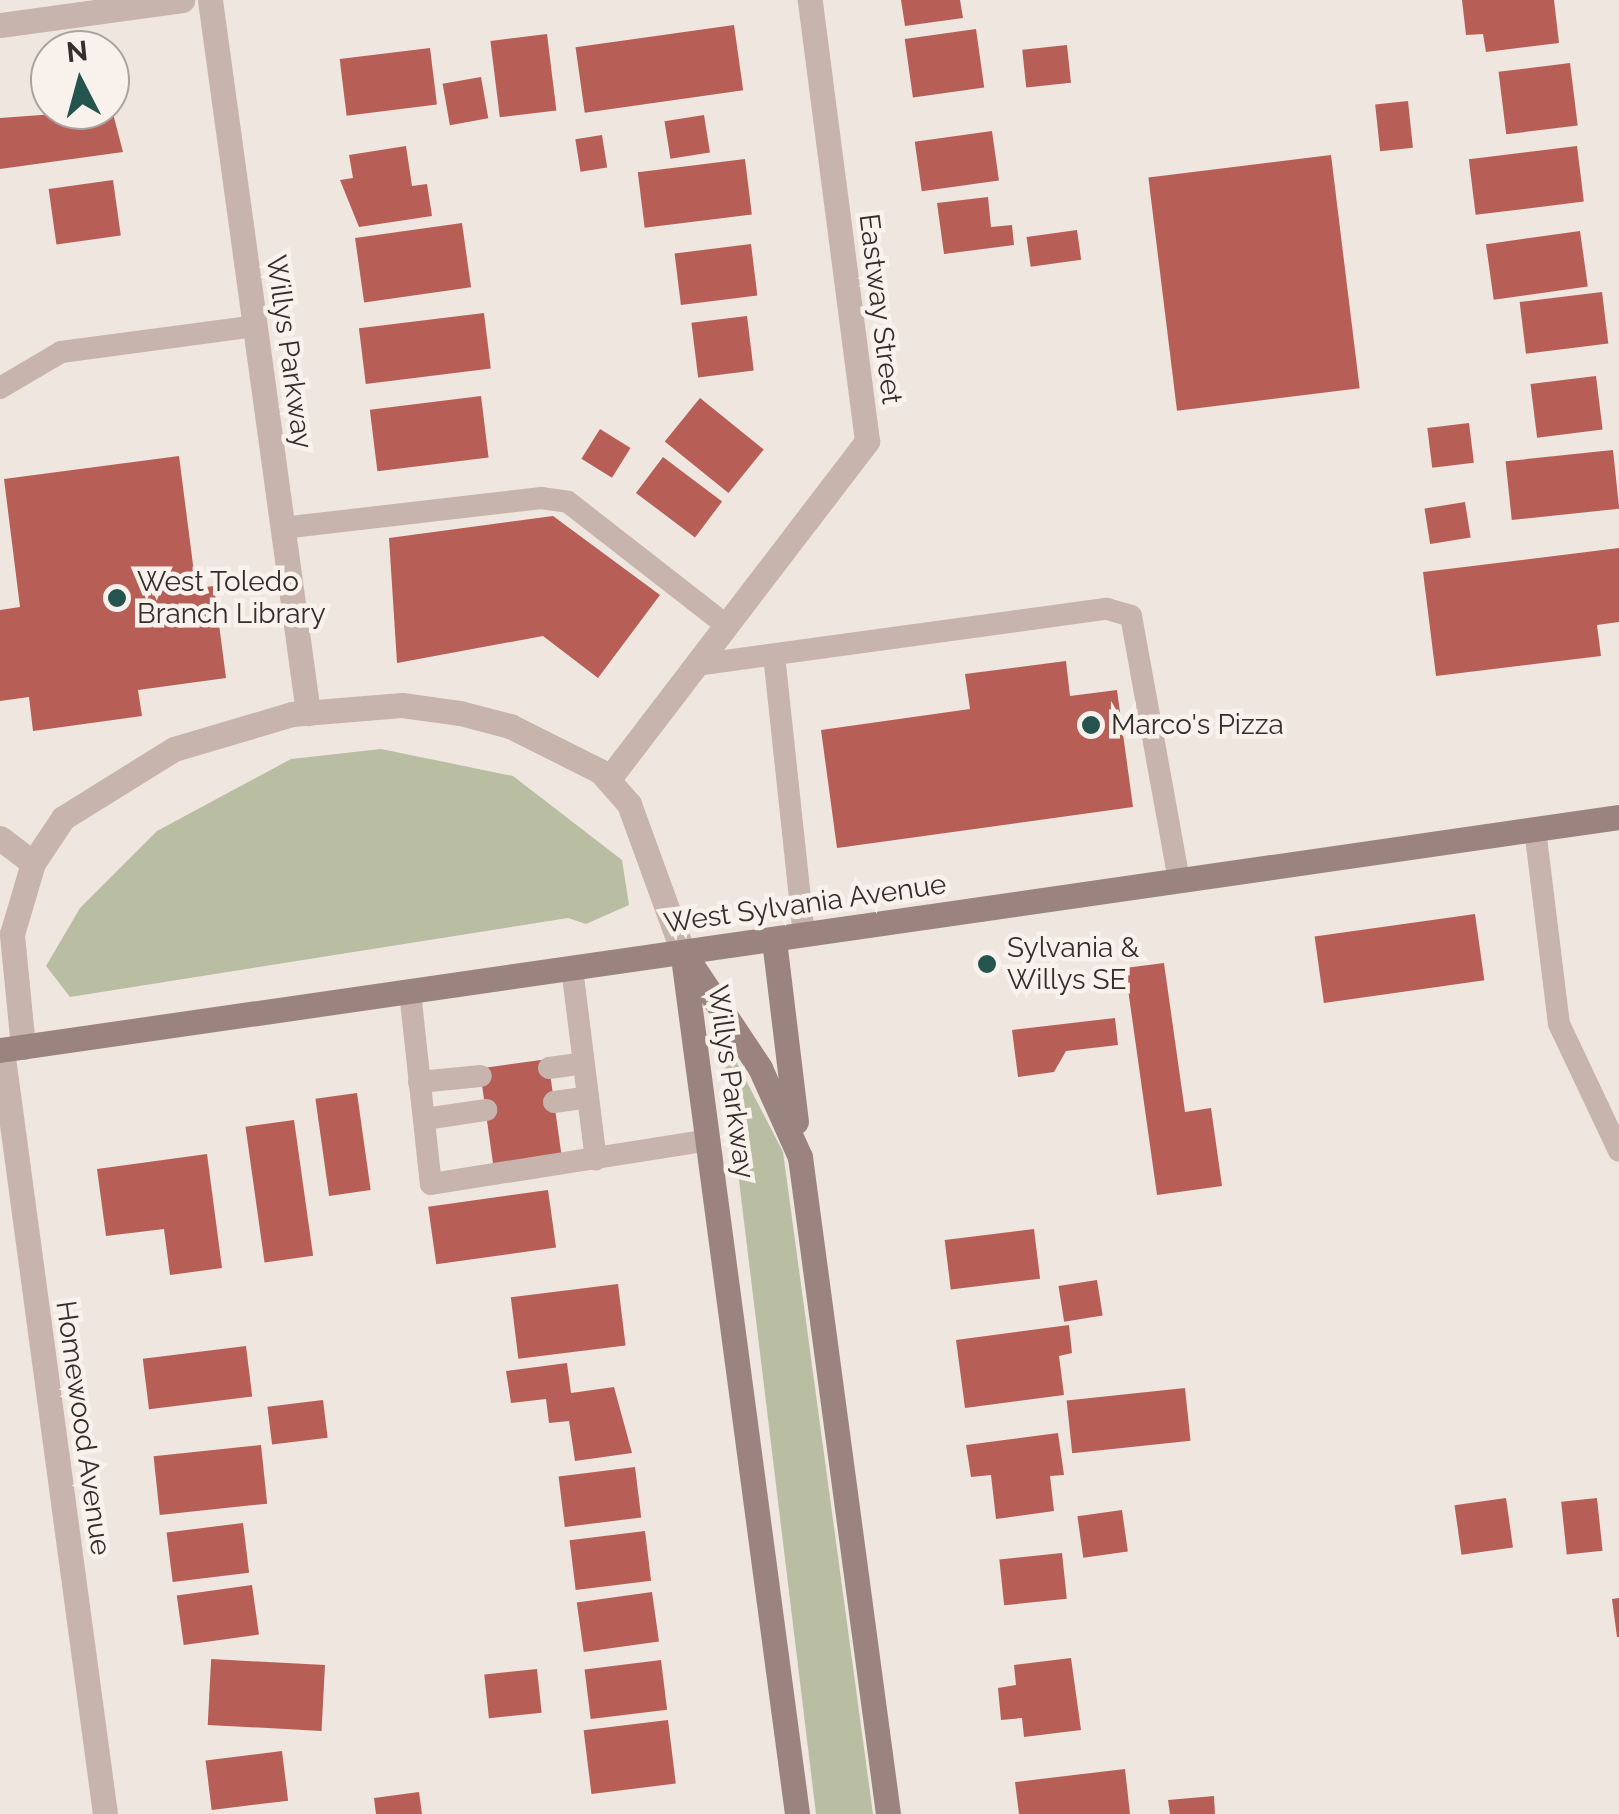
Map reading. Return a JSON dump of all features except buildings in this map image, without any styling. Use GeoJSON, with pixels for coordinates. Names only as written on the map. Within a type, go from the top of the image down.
{"type":"FeatureCollection","features":[{"type":"Feature","properties":{"kind":"main road","name":"West Sylvania Avenue"},"geometry":{"type":"LineString","coordinates":[[8,1049],[1619,817]]}},
{"type":"Feature","properties":{"kind":"main road"},"geometry":{"type":"LineString","coordinates":[[774,940],[800,1157]]}},
{"type":"Feature","properties":{"kind":"main road","name":"Willys Parkway"},"geometry":{"type":"LineString","coordinates":[[683,952],[797,1814]]}},
{"type":"Feature","properties":{"kind":"main road","name":"Willys Parkway"},"geometry":{"type":"LineString","coordinates":[[683,952],[760,1068],[800,1157],[888,1814]]}},
{"type":"Feature","properties":{"kind":"street"},"geometry":{"type":"LineString","coordinates":[[0,25],[182,0]]}},
{"type":"Feature","properties":{"kind":"street","name":"Willys Parkway"},"geometry":{"type":"LineString","coordinates":[[210,0],[308,713]]}},
{"type":"Feature","properties":{"kind":"street","name":"Eastway Street"},"geometry":{"type":"LineString","coordinates":[[608,780],[866,442],[810,0]]}},
{"type":"Feature","properties":{"kind":"street","name":"Homewood Avenue"},"geometry":{"type":"LineString","coordinates":[[105,1814],[8,1049],[12,934],[33,863],[63,818],[113,780],[174,749],[308,713],[402,705],[460,713],[510,726],[608,780]]}},
{"type":"Feature","properties":{"kind":"street"},"geometry":{"type":"LineString","coordinates":[[608,780],[649,848],[683,952]]}},
{"type":"Feature","properties":{"kind":"street"},"geometry":{"type":"LineString","coordinates":[[0,838],[33,863]]}},
{"type":"Feature","properties":{"kind":"lane"},"geometry":{"type":"LineString","coordinates":[[0,388],[61,352],[255,326]]}},
{"type":"Feature","properties":{"kind":"lane"},"geometry":{"type":"LineString","coordinates":[[282,528],[540,498],[568,502],[726,625]]}},
{"type":"Feature","properties":{"kind":"lane"},"geometry":{"type":"LineString","coordinates":[[696,665],[1108,609],[1132,616],[1179,880]]}},
{"type":"Feature","properties":{"kind":"lane"},"geometry":{"type":"LineString","coordinates":[[774,655],[804,935]]}},
{"type":"Feature","properties":{"kind":"lane"},"geometry":{"type":"LineString","coordinates":[[1535,830],[1559,1024],[1619,1151]]}},
{"type":"Feature","properties":{"kind":"lane"},"geometry":{"type":"LineString","coordinates":[[572,968],[596,1160]]}},
{"type":"Feature","properties":{"kind":"lane"},"geometry":{"type":"LineString","coordinates":[[410,992],[431,1184],[709,1140]]}},
{"type":"Feature","properties":{"kind":"lane"},"geometry":{"type":"LineString","coordinates":[[549,1068],[583,1063]]}},
{"type":"Feature","properties":{"kind":"lane"},"geometry":{"type":"LineString","coordinates":[[418,1082],[481,1076]]}},
{"type":"Feature","properties":{"kind":"lane"},"geometry":{"type":"LineString","coordinates":[[554,1102],[588,1098]]}},
{"type":"Feature","properties":{"kind":"lane"},"geometry":{"type":"LineString","coordinates":[[424,1119],[486,1110]]}},
{"type":"Feature","properties":{"kind":"green space"},"geometry":{"type":"Polygon","coordinates":[[[381,749],[513,776],[622,860],[629,905],[586,924],[568,918],[70,997],[46,966],[80,908],[157,831],[291,759],[381,749]]]}},
{"type":"Feature","properties":{"kind":"green space"},"geometry":{"type":"Polygon","coordinates":[[[721,1032],[783,1152],[873,1814],[816,1814],[721,1032]]]}},
{"type":"Feature","properties":{"kind":"place","name":"West Toledo Branch Library"},"geometry":{"type":"Point","coordinates":[117,598]}},
{"type":"Feature","properties":{"kind":"place","name":"Marco's Pizza"},"geometry":{"type":"Point","coordinates":[1091,725]}},
{"type":"Feature","properties":{"kind":"place","name":"Sylvania & Willys SE"},"geometry":{"type":"Point","coordinates":[987,964]}}]}
